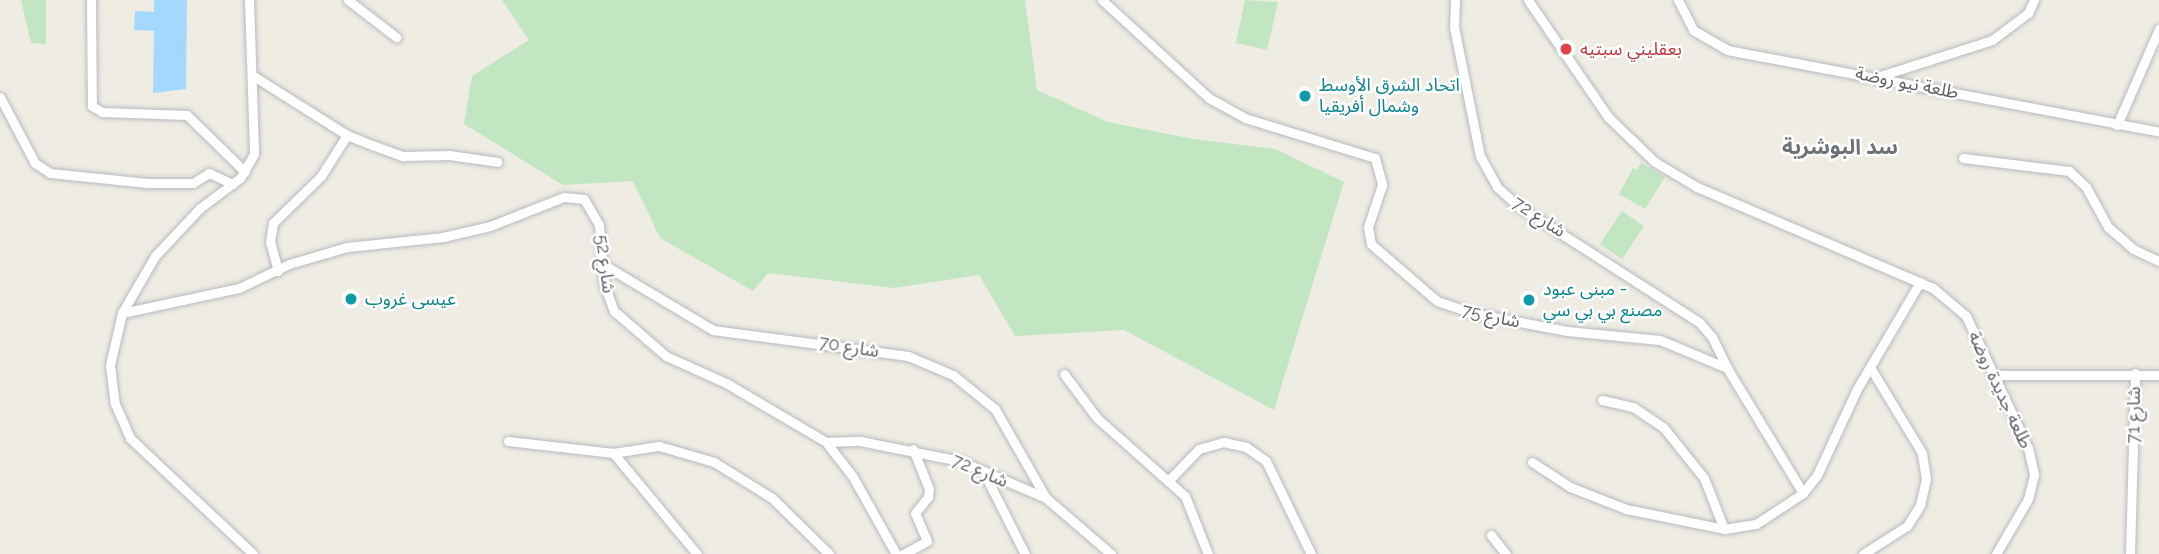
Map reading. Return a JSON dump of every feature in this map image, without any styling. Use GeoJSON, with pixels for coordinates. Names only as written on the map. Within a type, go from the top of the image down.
{"type":"FeatureCollection","features":[{"type":"Feature","properties":{"kind":"street"},"geometry":{"type":"LineString","coordinates":[[91,0],[92,106],[102,112],[187,115],[245,172]]}},
{"type":"Feature","properties":{"kind":"street"},"geometry":{"type":"LineString","coordinates":[[249,0],[255,141],[245,172],[173,233],[134,289],[122,313],[112,348],[110,383],[130,438],[253,554]]}},
{"type":"Feature","properties":{"kind":"street"},"geometry":{"type":"LineString","coordinates":[[348,0],[396,37]]}},
{"type":"Feature","properties":{"kind":"street"},"geometry":{"type":"LineString","coordinates":[[1102,0],[1115,11],[1117,0]]}},
{"type":"Feature","properties":{"kind":"street","name":"شارع 72"},"geometry":{"type":"LineString","coordinates":[[1455,0],[1460,66],[1480,156],[1497,187],[1518,206],[1699,322],[1727,368]]}},
{"type":"Feature","properties":{"kind":"street"},"geometry":{"type":"LineString","coordinates":[[1528,0],[1608,117],[1655,162],[1720,197],[1920,282],[1870,367],[1817,475],[1803,492],[1756,524],[1724,529],[1626,509],[1570,487],[1532,462]]}},
{"type":"Feature","properties":{"kind":"street","name":"طلعة نيو روضة"},"geometry":{"type":"LineString","coordinates":[[1678,0],[1693,30],[1727,50],[2159,132]]}},
{"type":"Feature","properties":{"kind":"street"},"geometry":{"type":"LineString","coordinates":[[1876,77],[1992,40],[2028,13],[2034,0]]}},
{"type":"Feature","properties":{"kind":"street","name":"شارع 75"},"geometry":{"type":"LineString","coordinates":[[1115,11],[1209,98],[1245,118],[1375,158],[1382,186],[1368,227],[1371,244],[1437,301],[1472,313],[1567,331],[1660,340],[1727,368]]}},
{"type":"Feature","properties":{"kind":"street"},"geometry":{"type":"LineString","coordinates":[[2117,125],[2159,29]]}},
{"type":"Feature","properties":{"kind":"street"},"geometry":{"type":"LineString","coordinates":[[252,75],[347,135],[403,156],[449,155],[498,162]]}},
{"type":"Feature","properties":{"kind":"street"},"geometry":{"type":"LineString","coordinates":[[0,97],[35,163],[50,173],[148,183],[194,183],[209,173],[233,184]]}},
{"type":"Feature","properties":{"kind":"street"},"geometry":{"type":"LineString","coordinates":[[122,313],[229,291],[278,271],[270,242],[273,223],[321,176],[347,135]]}},
{"type":"Feature","properties":{"kind":"street"},"geometry":{"type":"LineString","coordinates":[[1963,158],[2069,171],[2086,187],[2108,227],[2133,250],[2159,261]]}},
{"type":"Feature","properties":{"kind":"street","name":"شارع 52"},"geometry":{"type":"LineString","coordinates":[[278,271],[347,247],[443,237],[480,228],[573,196],[584,199],[595,213],[606,292],[614,311],[647,343],[726,383],[827,442],[853,477],[896,554]]}},
{"type":"Feature","properties":{"kind":"street","name":"شارع 70"},"geometry":{"type":"LineString","coordinates":[[604,265],[713,330],[908,356],[953,375],[995,409],[1046,498]]}},
{"type":"Feature","properties":{"kind":"street","name":"طلعة جديدة روضة"},"geometry":{"type":"LineString","coordinates":[[1920,282],[1966,316],[2028,448],[2034,475],[2028,499],[1996,554]]}},
{"type":"Feature","properties":{"kind":"street"},"geometry":{"type":"LineString","coordinates":[[1863,554],[1907,526],[1920,505],[1926,479],[1922,453],[1870,367]]}},
{"type":"Feature","properties":{"kind":"street"},"geometry":{"type":"LineString","coordinates":[[1727,368],[1803,492]]}},
{"type":"Feature","properties":{"kind":"street"},"geometry":{"type":"LineString","coordinates":[[1064,373],[1097,418],[1168,481],[1193,510],[1208,554]]}},
{"type":"Feature","properties":{"kind":"street"},"geometry":{"type":"LineString","coordinates":[[2135,373],[2159,375]]}},
{"type":"Feature","properties":{"kind":"street","name":"شارع 71"},"geometry":{"type":"LineString","coordinates":[[1995,375],[2135,373],[2130,554]]}},
{"type":"Feature","properties":{"kind":"street"},"geometry":{"type":"LineString","coordinates":[[1602,400],[1633,408],[1663,426],[1704,478],[1724,529]]}},
{"type":"Feature","properties":{"kind":"street"},"geometry":{"type":"LineString","coordinates":[[508,441],[613,453],[659,446],[714,462],[772,498],[829,554]]}},
{"type":"Feature","properties":{"kind":"street","name":"شارع 72"},"geometry":{"type":"LineString","coordinates":[[827,442],[860,441],[913,449],[983,471],[1046,498],[1111,554]]}},
{"type":"Feature","properties":{"kind":"street"},"geometry":{"type":"LineString","coordinates":[[1168,481],[1199,449],[1223,442],[1246,447],[1266,461],[1311,554]]}},
{"type":"Feature","properties":{"kind":"street"},"geometry":{"type":"LineString","coordinates":[[903,554],[928,541],[915,513],[928,497],[929,489],[913,449]]}},
{"type":"Feature","properties":{"kind":"street"},"geometry":{"type":"LineString","coordinates":[[613,453],[697,554]]}},
{"type":"Feature","properties":{"kind":"street"},"geometry":{"type":"LineString","coordinates":[[983,471],[1026,554]]}},
{"type":"Feature","properties":{"kind":"street"},"geometry":{"type":"LineString","coordinates":[[1792,476],[1817,475]]}},
{"type":"Feature","properties":{"kind":"street"},"geometry":{"type":"LineString","coordinates":[[1491,536],[1506,554]]}},
{"type":"Feature","properties":{"kind":"green space"},"geometry":{"type":"Polygon","coordinates":[[[21,0],[46,0],[46,44],[31,43],[21,0]]]}},
{"type":"Feature","properties":{"kind":"green space"},"geometry":{"type":"Polygon","coordinates":[[[502,0],[1025,0],[1037,90],[1108,122],[1193,139],[1275,149],[1344,182],[1274,410],[1124,330],[1015,336],[979,275],[894,288],[768,273],[753,291],[660,238],[633,181],[563,185],[464,124],[472,76],[529,40],[502,0]]]}},
{"type":"Feature","properties":{"kind":"green space"},"geometry":{"type":"Polygon","coordinates":[[[1245,0],[1278,2],[1267,50],[1236,43],[1245,0]]]}},
{"type":"Feature","properties":{"kind":"green space"},"geometry":{"type":"Polygon","coordinates":[[[1641,163],[1665,177],[1645,209],[1619,194],[1633,168],[1637,170],[1641,163]]]}},
{"type":"Feature","properties":{"kind":"green space"},"geometry":{"type":"Polygon","coordinates":[[[1622,211],[1644,226],[1622,259],[1600,244],[1622,211]]]}},
{"type":"Feature","properties":{"kind":"water"},"geometry":{"type":"Polygon","coordinates":[[[154,0],[187,0],[186,89],[153,93],[154,31],[134,30],[135,11],[154,12],[154,0]]]}},
{"type":"Feature","properties":{"kind":"place","name":"بعقليني سبتيه"},"geometry":{"type":"Point","coordinates":[1566,49]}},
{"type":"Feature","properties":{"kind":"place","name":"اتحاد الشرق الأوسط وشمال أفريقيا"},"geometry":{"type":"Point","coordinates":[1305,96]}},
{"type":"Feature","properties":{"kind":"place","name":"عيسى غروب"},"geometry":{"type":"Point","coordinates":[351,299]}},
{"type":"Feature","properties":{"kind":"place","name":"مبنى عبود - مصنع بي بي سي"},"geometry":{"type":"Point","coordinates":[1529,300]}},
{"type":"Feature","properties":{"kind":"district","name":"سد البوشرية"},"geometry":{"type":"Point","coordinates":[1840,147]}}]}
